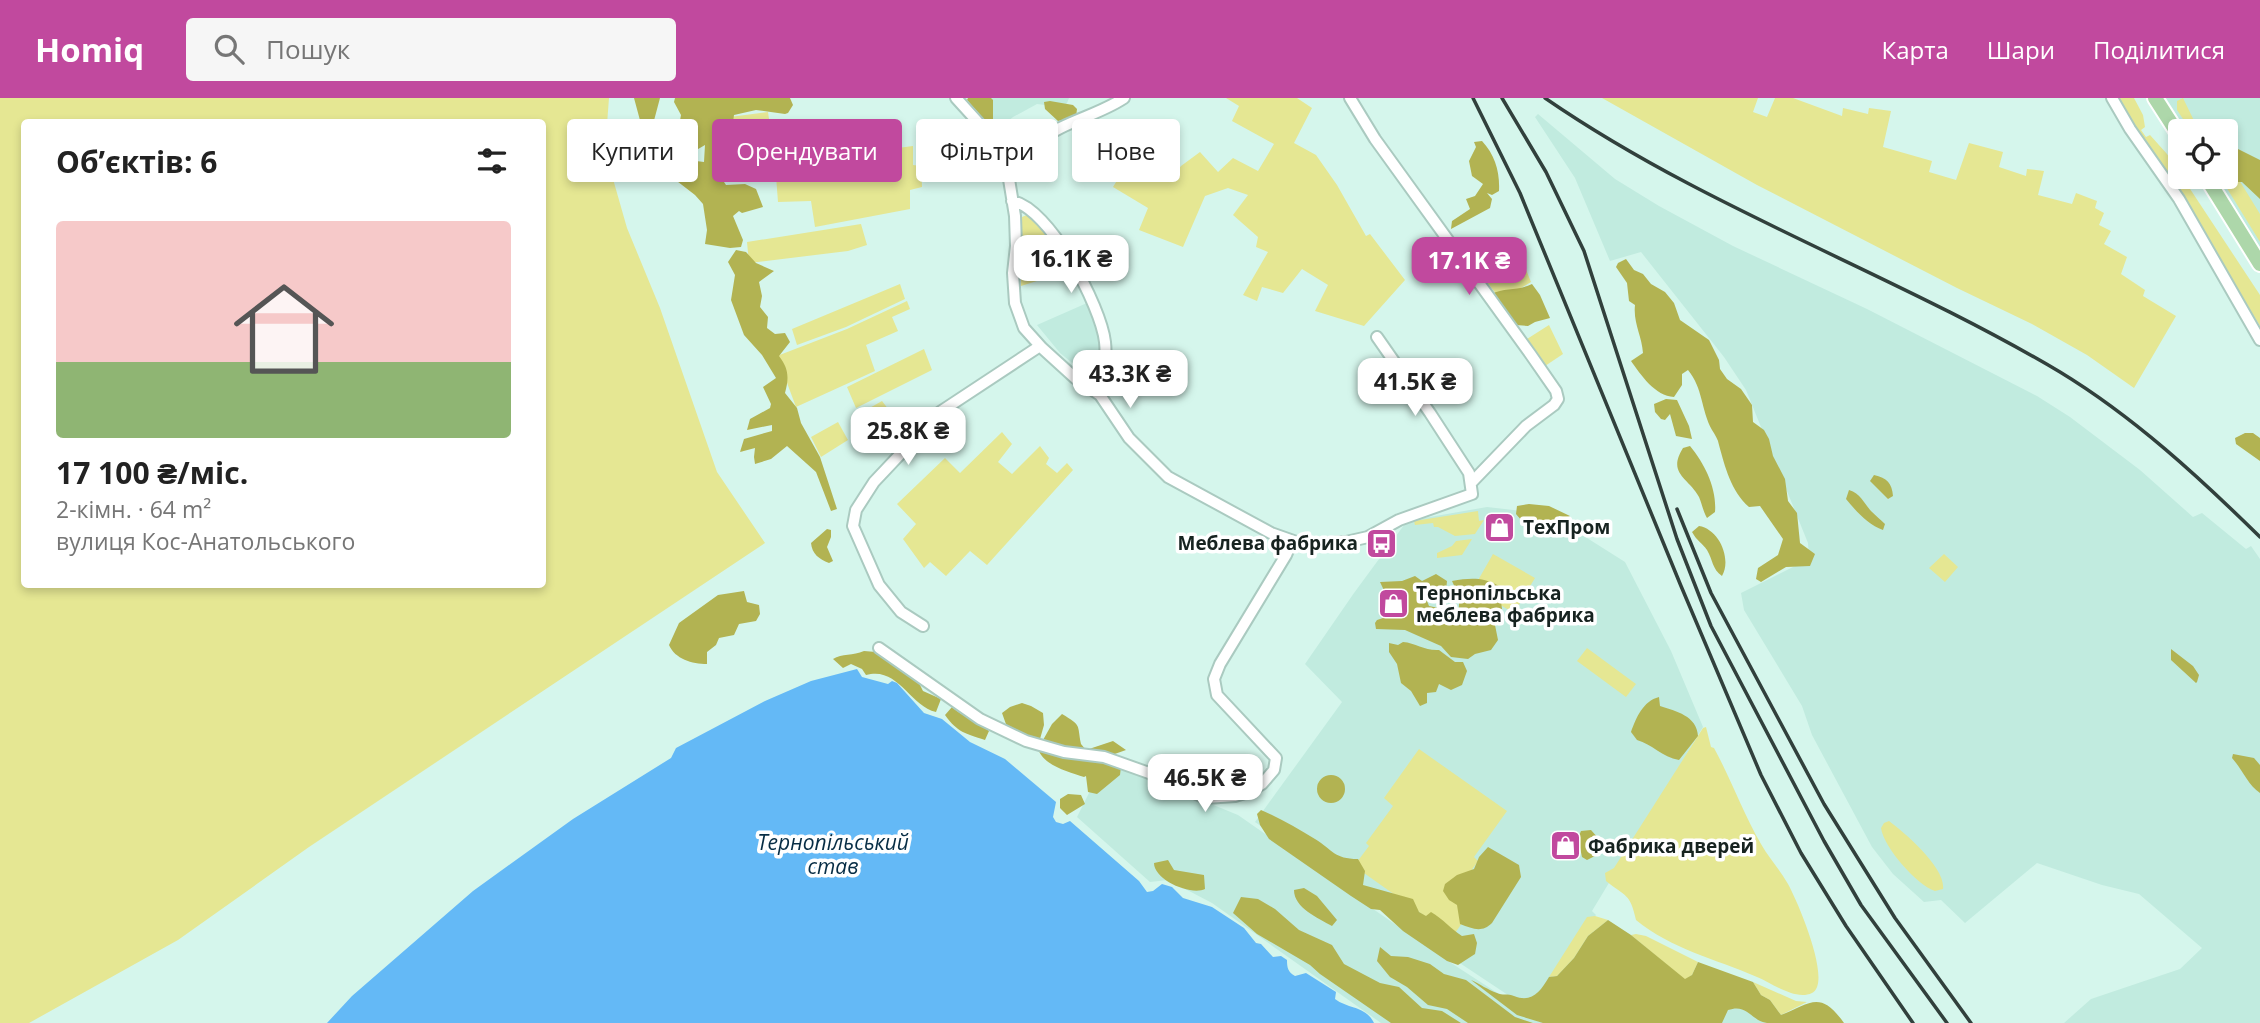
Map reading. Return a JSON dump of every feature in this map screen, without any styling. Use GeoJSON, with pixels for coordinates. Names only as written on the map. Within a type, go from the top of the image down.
{"type":"FeatureCollection","features":[{"type":"Feature","properties":{"kind":"main road"},"geometry":{"type":"LineString","coordinates":[[2155,98],[2168,119]]}},
{"type":"Feature","properties":{"kind":"main road"},"geometry":{"type":"LineString","coordinates":[[2213,189],[2260,264]]}},
{"type":"Feature","properties":{"kind":"street"},"geometry":{"type":"LineString","coordinates":[[956,98],[975,119]]}},
{"type":"Feature","properties":{"kind":"street"},"geometry":{"type":"LineString","coordinates":[[1058,129],[1124,98]]}},
{"type":"Feature","properties":{"kind":"street"},"geometry":{"type":"LineString","coordinates":[[1009,182],[1016,246],[1013,274],[1015,303],[1024,328],[1075,378],[1100,396],[1129,438],[1168,477],[1261,528],[1305,545],[1368,537],[1399,520],[1472,488],[1526,426],[1554,405],[1559,398],[1539,365],[1375,139],[1350,98]]}},
{"type":"Feature","properties":{"kind":"street"},"geometry":{"type":"LineString","coordinates":[[2112,98],[2130,129],[2179,199],[2260,340]]}},
{"type":"Feature","properties":{"kind":"street"},"geometry":{"type":"LineString","coordinates":[[1012,201],[1022,202],[1052,232],[1071,260],[1099,317],[1105,340],[1106,360],[1100,396]]}},
{"type":"Feature","properties":{"kind":"street"},"geometry":{"type":"LineString","coordinates":[[1377,337],[1469,473],[1472,488]]}},
{"type":"Feature","properties":{"kind":"street"},"geometry":{"type":"LineString","coordinates":[[923,626],[901,612],[879,585],[853,526],[856,510],[874,482],[940,412],[1040,346]]}},
{"type":"Feature","properties":{"kind":"street"},"geometry":{"type":"LineString","coordinates":[[878,648],[980,719],[1026,741],[1063,752],[1104,757],[1206,798],[1248,792],[1262,784],[1270,775],[1277,764],[1276,758],[1217,695],[1214,679],[1220,664],[1292,541]]}},
{"type":"Feature","properties":{"kind":"shaded area"},"geometry":{"type":"Polygon","coordinates":[[[634,98],[660,98],[654,119],[640,119],[634,98]]]}},
{"type":"Feature","properties":{"kind":"shaded area"},"geometry":{"type":"Polygon","coordinates":[[[675,98],[790,98],[793,105],[785,114],[756,110],[734,115],[733,119],[712,119],[712,182],[724,182],[726,185],[745,184],[756,189],[763,207],[742,213],[739,211],[733,216],[743,240],[741,247],[705,244],[707,230],[703,204],[678,182],[698,182],[698,161],[704,162],[705,145],[698,149],[698,119],[680,119],[675,98]]]}},
{"type":"Feature","properties":{"kind":"shaded area"},"geometry":{"type":"Polygon","coordinates":[[[968,98],[1069,98],[1062,107],[1037,104],[1010,119],[987,119],[968,98]]]}},
{"type":"Feature","properties":{"kind":"shaded area"},"geometry":{"type":"Polygon","coordinates":[[[991,98],[993,119],[984,119],[967,100],[991,98]]]}},
{"type":"Feature","properties":{"kind":"shaded area"},"geometry":{"type":"Polygon","coordinates":[[[2166,98],[2260,98],[2260,247],[2224,189],[2238,189],[2238,119],[2179,119],[2166,98]]]}},
{"type":"Feature","properties":{"kind":"shaded area"},"geometry":{"type":"Polygon","coordinates":[[[1044,102],[1073,105],[1077,109],[1076,117],[1058,121],[1045,109],[1044,102]]]}},
{"type":"Feature","properties":{"kind":"shaded area"},"geometry":{"type":"Polygon","coordinates":[[[1538,114],[1615,179],[1659,206],[1733,246],[1867,309],[2037,396],[2070,417],[2140,470],[2193,517],[2202,513],[2246,549],[2251,546],[2260,559],[2260,1023],[2064,1023],[2091,999],[2180,969],[2202,948],[2139,894],[2102,885],[2037,863],[1965,923],[1941,900],[1924,902],[1893,874],[1872,847],[1812,735],[1802,706],[1744,610],[1741,593],[1809,559],[1808,543],[1746,390],[1724,357],[1641,252],[1610,261],[1575,178],[1535,117],[1538,114]]]}},
{"type":"Feature","properties":{"kind":"shaded area"},"geometry":{"type":"Polygon","coordinates":[[[1482,141],[1496,164],[1499,191],[1492,195],[1487,193],[1492,199],[1490,208],[1451,229],[1452,221],[1470,209],[1466,199],[1475,196],[1483,184],[1472,176],[1469,161],[1476,147],[1474,142],[1482,141]]]}},
{"type":"Feature","properties":{"kind":"shaded area"},"geometry":{"type":"Polygon","coordinates":[[[2238,149],[2260,160],[2260,199],[2242,182],[2238,182],[2238,149]]]}},
{"type":"Feature","properties":{"kind":"shaded area"},"geometry":{"type":"Polygon","coordinates":[[[736,250],[746,252],[756,263],[774,271],[759,282],[762,296],[760,307],[768,317],[767,328],[775,334],[785,333],[790,342],[779,356],[787,374],[785,393],[797,408],[801,423],[820,457],[837,509],[831,511],[816,472],[787,446],[771,459],[755,464],[755,448],[740,452],[744,439],[772,431],[772,425],[747,430],[750,419],[770,408],[771,404],[763,387],[776,378],[762,355],[744,335],[731,300],[735,275],[728,262],[736,250]]]}},
{"type":"Feature","properties":{"kind":"shaded area"},"geometry":{"type":"Polygon","coordinates":[[[1626,259],[1634,270],[1665,292],[1674,303],[1680,320],[1709,340],[1719,360],[1720,369],[1727,379],[1741,389],[1752,405],[1753,422],[1764,430],[1769,439],[1773,456],[1785,479],[1788,501],[1797,513],[1800,543],[1815,554],[1810,566],[1786,567],[1761,582],[1756,579],[1758,568],[1778,555],[1783,539],[1760,506],[1749,507],[1733,486],[1718,441],[1708,422],[1697,384],[1688,370],[1682,374],[1682,385],[1674,397],[1667,396],[1655,389],[1631,361],[1643,353],[1635,318],[1635,305],[1629,301],[1627,283],[1616,267],[1626,259]]]}},
{"type":"Feature","properties":{"kind":"shaded area"},"geometry":{"type":"Polygon","coordinates":[[[1532,284],[1550,318],[1528,326],[1516,325],[1491,294],[1532,284]]]}},
{"type":"Feature","properties":{"kind":"shaded area"},"geometry":{"type":"Polygon","coordinates":[[[1087,303],[1100,338],[1102,365],[1095,378],[1091,378],[1060,353],[1037,325],[1087,303]]]}},
{"type":"Feature","properties":{"kind":"shaded area"},"geometry":{"type":"Polygon","coordinates":[[[1666,399],[1677,400],[1692,439],[1676,436],[1670,414],[1665,420],[1655,412],[1654,404],[1666,399]]]}},
{"type":"Feature","properties":{"kind":"shaded area"},"geometry":{"type":"Polygon","coordinates":[[[2245,433],[2253,433],[2260,438],[2260,461],[2236,444],[2235,438],[2245,433]]]}},
{"type":"Feature","properties":{"kind":"shaded area"},"geometry":{"type":"Polygon","coordinates":[[[1690,446],[1701,461],[1712,486],[1715,512],[1707,518],[1699,497],[1678,470],[1677,464],[1683,448],[1690,446]]]}},
{"type":"Feature","properties":{"kind":"shaded area"},"geometry":{"type":"Polygon","coordinates":[[[1874,475],[1888,482],[1893,496],[1888,499],[1870,481],[1874,475]]]}},
{"type":"Feature","properties":{"kind":"shaded area"},"geometry":{"type":"Polygon","coordinates":[[[1849,490],[1859,496],[1885,524],[1883,530],[1867,521],[1850,504],[1846,499],[1849,490]]]}},
{"type":"Feature","properties":{"kind":"shaded area"},"geometry":{"type":"Polygon","coordinates":[[[1517,506],[1549,506],[1570,516],[1559,516],[1550,526],[1538,528],[1526,523],[1516,514],[1517,506]]]}},
{"type":"Feature","properties":{"kind":"shaded area"},"geometry":{"type":"Polygon","coordinates":[[[1487,507],[1549,514],[1625,562],[1671,651],[1703,727],[1592,911],[1596,915],[1529,1009],[1389,916],[1255,822],[1342,702],[1305,664],[1407,521],[1487,507]]]}},
{"type":"Feature","properties":{"kind":"shaded area"},"geometry":{"type":"Polygon","coordinates":[[[1699,526],[1712,533],[1722,546],[1725,569],[1722,576],[1714,567],[1707,550],[1692,532],[1699,526]]]}},
{"type":"Feature","properties":{"kind":"shaded area"},"geometry":{"type":"Polygon","coordinates":[[[827,529],[831,530],[827,547],[833,561],[829,563],[817,556],[811,543],[827,529]]]}},
{"type":"Feature","properties":{"kind":"shaded area"},"geometry":{"type":"Polygon","coordinates":[[[1436,574],[1447,581],[1446,591],[1438,597],[1425,596],[1429,606],[1458,612],[1459,600],[1452,581],[1476,579],[1499,586],[1502,609],[1495,625],[1498,640],[1491,650],[1475,654],[1468,659],[1451,657],[1441,646],[1405,630],[1376,629],[1377,620],[1386,617],[1389,601],[1380,582],[1402,581],[1415,576],[1422,581],[1436,574]]]}},
{"type":"Feature","properties":{"kind":"shaded area"},"geometry":{"type":"Polygon","coordinates":[[[744,591],[747,602],[759,605],[760,614],[756,621],[739,624],[734,635],[719,638],[716,645],[707,652],[707,664],[685,660],[675,654],[669,645],[679,623],[718,595],[744,591]]]}},
{"type":"Feature","properties":{"kind":"shaded area"},"geometry":{"type":"Polygon","coordinates":[[[1403,642],[1439,650],[1455,662],[1463,662],[1467,671],[1462,685],[1451,690],[1439,684],[1436,692],[1427,693],[1427,703],[1420,706],[1411,691],[1401,683],[1397,664],[1389,652],[1389,643],[1398,645],[1403,642]]]}},
{"type":"Feature","properties":{"kind":"shaded area"},"geometry":{"type":"Polygon","coordinates":[[[2171,649],[2193,666],[2199,675],[2196,683],[2171,660],[2171,649]]]}},
{"type":"Feature","properties":{"kind":"shaded area"},"geometry":{"type":"Polygon","coordinates":[[[864,651],[876,652],[889,658],[916,677],[923,691],[941,699],[936,712],[918,702],[887,676],[866,675],[862,669],[851,664],[843,668],[833,659],[864,651]]]}},
{"type":"Feature","properties":{"kind":"shaded area"},"geometry":{"type":"Polygon","coordinates":[[[1659,697],[1660,706],[1685,715],[1697,729],[1698,736],[1679,760],[1637,740],[1631,732],[1644,706],[1659,697]]]}},
{"type":"Feature","properties":{"kind":"shaded area"},"geometry":{"type":"Polygon","coordinates":[[[1022,703],[1043,713],[1044,725],[1040,739],[1033,739],[1007,727],[1002,713],[1022,703]]]}},
{"type":"Feature","properties":{"kind":"shaded area"},"geometry":{"type":"Polygon","coordinates":[[[952,707],[989,731],[985,740],[962,732],[954,726],[945,715],[952,707]]]}},
{"type":"Feature","properties":{"kind":"shaded area"},"geometry":{"type":"Polygon","coordinates":[[[1062,714],[1078,726],[1081,744],[1086,750],[1113,741],[1126,750],[1109,756],[1121,767],[1120,775],[1097,794],[1088,792],[1086,776],[1058,768],[1046,760],[1038,749],[1052,724],[1062,714]]]}},
{"type":"Feature","properties":{"kind":"shaded area"},"geometry":{"type":"Polygon","coordinates":[[[2233,754],[2254,758],[2260,765],[2260,793],[2232,758],[2233,754]]]}},
{"type":"Feature","properties":{"kind":"shaded area"},"geometry":{"type":"Polygon","coordinates":[[[1105,761],[1238,815],[1445,959],[1530,1014],[1591,931],[1802,1023],[1381,1023],[1212,903],[1168,880],[1150,882],[1077,817],[1105,761]]]}},
{"type":"Feature","properties":{"kind":"shaded area"},"geometry":{"type":"Polygon","coordinates":[[[1331,775],[1341,779],[1345,789],[1341,799],[1331,803],[1321,799],[1317,789],[1321,779],[1331,775]]]}},
{"type":"Feature","properties":{"kind":"shaded area"},"geometry":{"type":"Polygon","coordinates":[[[1068,794],[1081,795],[1085,804],[1067,815],[1060,808],[1060,799],[1068,794]]]}},
{"type":"Feature","properties":{"kind":"shaded area"},"geometry":{"type":"Polygon","coordinates":[[[1261,810],[1302,831],[1339,856],[1358,859],[1365,871],[1363,885],[1413,899],[1419,912],[1426,916],[1431,912],[1462,936],[1474,934],[1477,943],[1475,954],[1458,965],[1447,961],[1403,931],[1380,910],[1371,909],[1269,839],[1260,825],[1257,814],[1261,810]]]}},
{"type":"Feature","properties":{"kind":"shaded area"},"geometry":{"type":"Polygon","coordinates":[[[1591,830],[1599,839],[1597,855],[1587,860],[1582,857],[1578,838],[1581,831],[1591,830]]]}},
{"type":"Feature","properties":{"kind":"shaded area"},"geometry":{"type":"Polygon","coordinates":[[[1488,847],[1519,865],[1521,877],[1492,923],[1485,928],[1473,929],[1460,924],[1457,905],[1449,900],[1443,891],[1445,884],[1457,875],[1474,869],[1479,857],[1488,847]]]}},
{"type":"Feature","properties":{"kind":"shaded area"},"geometry":{"type":"Polygon","coordinates":[[[1168,860],[1174,870],[1204,875],[1205,889],[1191,890],[1166,881],[1154,863],[1168,860]]]}},
{"type":"Feature","properties":{"kind":"shaded area"},"geometry":{"type":"Polygon","coordinates":[[[1304,888],[1317,896],[1337,920],[1332,926],[1308,912],[1298,902],[1294,890],[1304,888]]]}},
{"type":"Feature","properties":{"kind":"shaded area"},"geometry":{"type":"Polygon","coordinates":[[[1241,897],[1258,899],[1275,909],[1299,930],[1332,945],[1344,964],[1380,983],[1399,987],[1422,1008],[1442,1011],[1461,1023],[1391,1023],[1310,965],[1257,934],[1233,913],[1241,897]]]}},
{"type":"Feature","properties":{"kind":"shaded area"},"geometry":{"type":"Polygon","coordinates":[[[1608,920],[1685,979],[1692,975],[1698,962],[1753,982],[1761,995],[1770,1000],[1781,1015],[1814,1002],[1828,1006],[1844,1023],[1767,1023],[1735,1008],[1728,1010],[1722,1023],[1543,1023],[1517,1015],[1471,980],[1499,994],[1531,997],[1549,977],[1557,976],[1574,958],[1588,936],[1608,920]]]}},
{"type":"Feature","properties":{"kind":"shaded area"},"geometry":{"type":"Polygon","coordinates":[[[1380,947],[1391,956],[1408,957],[1430,964],[1444,974],[1466,980],[1515,1017],[1533,1023],[1468,1023],[1447,1009],[1428,1005],[1390,977],[1377,961],[1380,947]]]}},
{"type":"Feature","properties":{"kind":"green space"},"geometry":{"type":"Polygon","coordinates":[[[0,98],[609,98],[607,119],[567,119],[567,182],[614,182],[627,228],[660,308],[717,472],[765,543],[309,847],[178,940],[29,1023],[0,1023],[0,98]]]}},
{"type":"Feature","properties":{"kind":"green space"},"geometry":{"type":"Polygon","coordinates":[[[1226,98],[1297,98],[1312,108],[1294,143],[1316,155],[1337,185],[1366,236],[1370,234],[1405,280],[1364,326],[1315,311],[1328,285],[1302,269],[1283,293],[1262,287],[1257,301],[1243,295],[1268,252],[1256,247],[1258,237],[1233,215],[1248,195],[1228,188],[1205,196],[1183,247],[1139,230],[1148,208],[1113,187],[1116,182],[1180,182],[1180,167],[1200,152],[1218,172],[1233,158],[1258,171],[1274,144],[1232,121],[1239,106],[1226,98]]]}},
{"type":"Feature","properties":{"kind":"green space"},"geometry":{"type":"Polygon","coordinates":[[[1602,98],[1758,98],[1753,112],[1767,117],[1775,98],[1793,98],[1842,116],[1843,108],[1868,114],[1869,108],[1891,111],[1883,147],[1932,161],[1929,172],[1956,180],[1969,143],[2003,152],[1999,167],[2026,176],[2027,169],[2044,171],[2038,195],[2072,204],[2076,193],[2097,201],[2095,208],[2104,213],[2099,225],[2111,231],[2104,244],[2127,257],[2121,274],[2145,290],[2143,296],[2176,316],[2134,388],[2087,355],[2032,324],[1757,185],[1602,98]]]}},
{"type":"Feature","properties":{"kind":"green space"},"geometry":{"type":"Polygon","coordinates":[[[2117,98],[2134,98],[2143,115],[2145,127],[2141,130],[2146,137],[2150,135],[2168,156],[2168,174],[2138,134],[2117,98]]]}},
{"type":"Feature","properties":{"kind":"green space"},"geometry":{"type":"Polygon","coordinates":[[[2183,98],[2193,119],[2183,119],[2177,110],[2177,101],[2183,98]]]}},
{"type":"Feature","properties":{"kind":"green space"},"geometry":{"type":"Polygon","coordinates":[[[768,112],[769,119],[728,119],[768,112]]]}},
{"type":"Feature","properties":{"kind":"green space"},"geometry":{"type":"Polygon","coordinates":[[[913,146],[916,182],[922,182],[922,187],[910,190],[910,209],[815,227],[811,201],[778,202],[776,182],[902,182],[902,147],[913,146]]]}},
{"type":"Feature","properties":{"kind":"green space"},"geometry":{"type":"Polygon","coordinates":[[[2238,178],[2260,214],[2260,242],[2227,189],[2238,189],[2238,178]]]}},
{"type":"Feature","properties":{"kind":"green space"},"geometry":{"type":"Polygon","coordinates":[[[2190,189],[2260,295],[2260,326],[2193,217],[2180,190],[2190,189]]]}},
{"type":"Feature","properties":{"kind":"green space"},"geometry":{"type":"Polygon","coordinates":[[[1029,214],[1042,225],[1072,270],[1021,286],[1021,221],[1022,217],[1029,214]]]}},
{"type":"Feature","properties":{"kind":"green space"},"geometry":{"type":"Polygon","coordinates":[[[861,224],[867,245],[848,251],[749,263],[747,242],[861,224]]]}},
{"type":"Feature","properties":{"kind":"green space"},"geometry":{"type":"Polygon","coordinates":[[[1518,250],[1531,282],[1501,300],[1482,276],[1518,250]]]}},
{"type":"Feature","properties":{"kind":"green space"},"geometry":{"type":"Polygon","coordinates":[[[900,284],[905,299],[846,327],[797,345],[792,329],[900,284]]]}},
{"type":"Feature","properties":{"kind":"green space"},"geometry":{"type":"Polygon","coordinates":[[[907,301],[910,309],[892,317],[898,331],[866,345],[875,371],[796,407],[777,356],[847,329],[907,301]]]}},
{"type":"Feature","properties":{"kind":"green space"},"geometry":{"type":"Polygon","coordinates":[[[1549,325],[1563,354],[1545,366],[1527,339],[1549,325]]]}},
{"type":"Feature","properties":{"kind":"green space"},"geometry":{"type":"Polygon","coordinates":[[[924,349],[932,370],[856,408],[847,387],[924,349]]]}},
{"type":"Feature","properties":{"kind":"green space"},"geometry":{"type":"Polygon","coordinates":[[[882,401],[902,427],[893,435],[884,435],[866,410],[882,401]]]}},
{"type":"Feature","properties":{"kind":"green space"},"geometry":{"type":"Polygon","coordinates":[[[838,422],[848,440],[821,457],[811,437],[838,422]]]}},
{"type":"Feature","properties":{"kind":"green space"},"geometry":{"type":"Polygon","coordinates":[[[1002,432],[1012,444],[998,462],[1012,474],[1040,446],[1049,458],[1046,464],[1057,473],[1067,463],[1073,470],[987,565],[970,551],[946,576],[930,562],[924,568],[903,539],[916,524],[897,504],[945,458],[960,473],[1002,432]]]}},
{"type":"Feature","properties":{"kind":"green space"},"geometry":{"type":"Polygon","coordinates":[[[1478,511],[1479,521],[1484,520],[1475,534],[1455,536],[1434,527],[1433,523],[1415,525],[1414,521],[1478,511]]]}},
{"type":"Feature","properties":{"kind":"green space"},"geometry":{"type":"Polygon","coordinates":[[[1472,539],[1462,555],[1437,558],[1437,553],[1456,541],[1472,539]]]}},
{"type":"Feature","properties":{"kind":"green space"},"geometry":{"type":"Polygon","coordinates":[[[1493,554],[1535,578],[1514,613],[1473,589],[1493,554]]]}},
{"type":"Feature","properties":{"kind":"green space"},"geometry":{"type":"Polygon","coordinates":[[[1944,554],[1958,567],[1945,582],[1929,568],[1944,554]]]}},
{"type":"Feature","properties":{"kind":"green space"},"geometry":{"type":"Polygon","coordinates":[[[1587,648],[1636,684],[1626,697],[1577,661],[1587,648]]]}},
{"type":"Feature","properties":{"kind":"green space"},"geometry":{"type":"Polygon","coordinates":[[[1706,727],[1711,747],[1714,748],[1761,844],[1788,884],[1805,923],[1818,974],[1817,986],[1812,993],[1791,993],[1664,939],[1636,920],[1629,900],[1606,881],[1605,873],[1614,868],[1706,727]]]}},
{"type":"Feature","properties":{"kind":"green space"},"geometry":{"type":"Polygon","coordinates":[[[1419,749],[1507,811],[1474,857],[1478,861],[1451,899],[1469,913],[1453,936],[1354,866],[1369,846],[1366,843],[1393,806],[1384,798],[1419,749]]]}},
{"type":"Feature","properties":{"kind":"green space"},"geometry":{"type":"Polygon","coordinates":[[[1889,821],[1931,861],[1938,871],[1943,889],[1935,891],[1919,881],[1895,855],[1881,828],[1889,821]]]}},
{"type":"Feature","properties":{"kind":"green space"},"geometry":{"type":"Polygon","coordinates":[[[1595,916],[1608,920],[1588,936],[1574,958],[1557,976],[1549,977],[1587,917],[1595,916]]]}},
{"type":"Feature","properties":{"kind":"green space"},"geometry":{"type":"Polygon","coordinates":[[[1631,935],[1646,936],[1698,962],[1692,975],[1685,980],[1631,935]]]}},
{"type":"Feature","properties":{"kind":"green space"},"geometry":{"type":"Polygon","coordinates":[[[1753,982],[1796,1001],[1807,1002],[1781,1015],[1770,1000],[1761,995],[1753,982]]]}},
{"type":"Feature","properties":{"kind":"water","name":"Тернопільський став"},"geometry":{"type":"Polygon","coordinates":[[[857,669],[862,677],[888,684],[892,681],[897,683],[924,713],[942,719],[970,742],[1005,759],[1056,802],[1053,817],[1056,822],[1063,824],[1070,821],[1139,881],[1147,892],[1162,884],[1172,887],[1183,898],[1212,907],[1244,928],[1256,943],[1261,944],[1273,957],[1281,956],[1287,960],[1288,970],[1295,976],[1306,973],[1336,992],[1335,999],[1366,1013],[1374,1023],[327,1023],[352,996],[473,891],[573,819],[671,758],[676,748],[765,701],[811,681],[857,669]]]}},
{"type":"Feature","properties":{"kind":"railway"},"geometry":{"type":"LineString","coordinates":[[1473,98],[1520,193],[1761,775],[1801,853],[1846,926],[1913,1023]]}},
{"type":"Feature","properties":{"kind":"railway"},"geometry":{"type":"LineString","coordinates":[[1502,98],[1546,172],[1584,251],[1677,539],[1711,626],[1824,841],[1861,905],[1947,1023]]}},
{"type":"Feature","properties":{"kind":"railway"},"geometry":{"type":"LineString","coordinates":[[1545,98],[1670,174],[1932,303],[2060,372],[2140,428],[2260,537]]}},
{"type":"Feature","properties":{"kind":"railway"},"geometry":{"type":"LineString","coordinates":[[1677,509],[1711,593],[1824,804],[1895,918],[1971,1023]]}},
{"type":"Feature","properties":{"kind":"place","name":"ТехПром"},"geometry":{"type":"Point","coordinates":[1500,527]}},
{"type":"Feature","properties":{"kind":"place","name":"Меблева фабрика"},"geometry":{"type":"Point","coordinates":[1381,543]}},
{"type":"Feature","properties":{"kind":"place","name":"Тернопільська меблева фабрика"},"geometry":{"type":"Point","coordinates":[1393,604]}},
{"type":"Feature","properties":{"kind":"place","name":"Фабрика дверей"},"geometry":{"type":"Point","coordinates":[1565,846]}}]}
